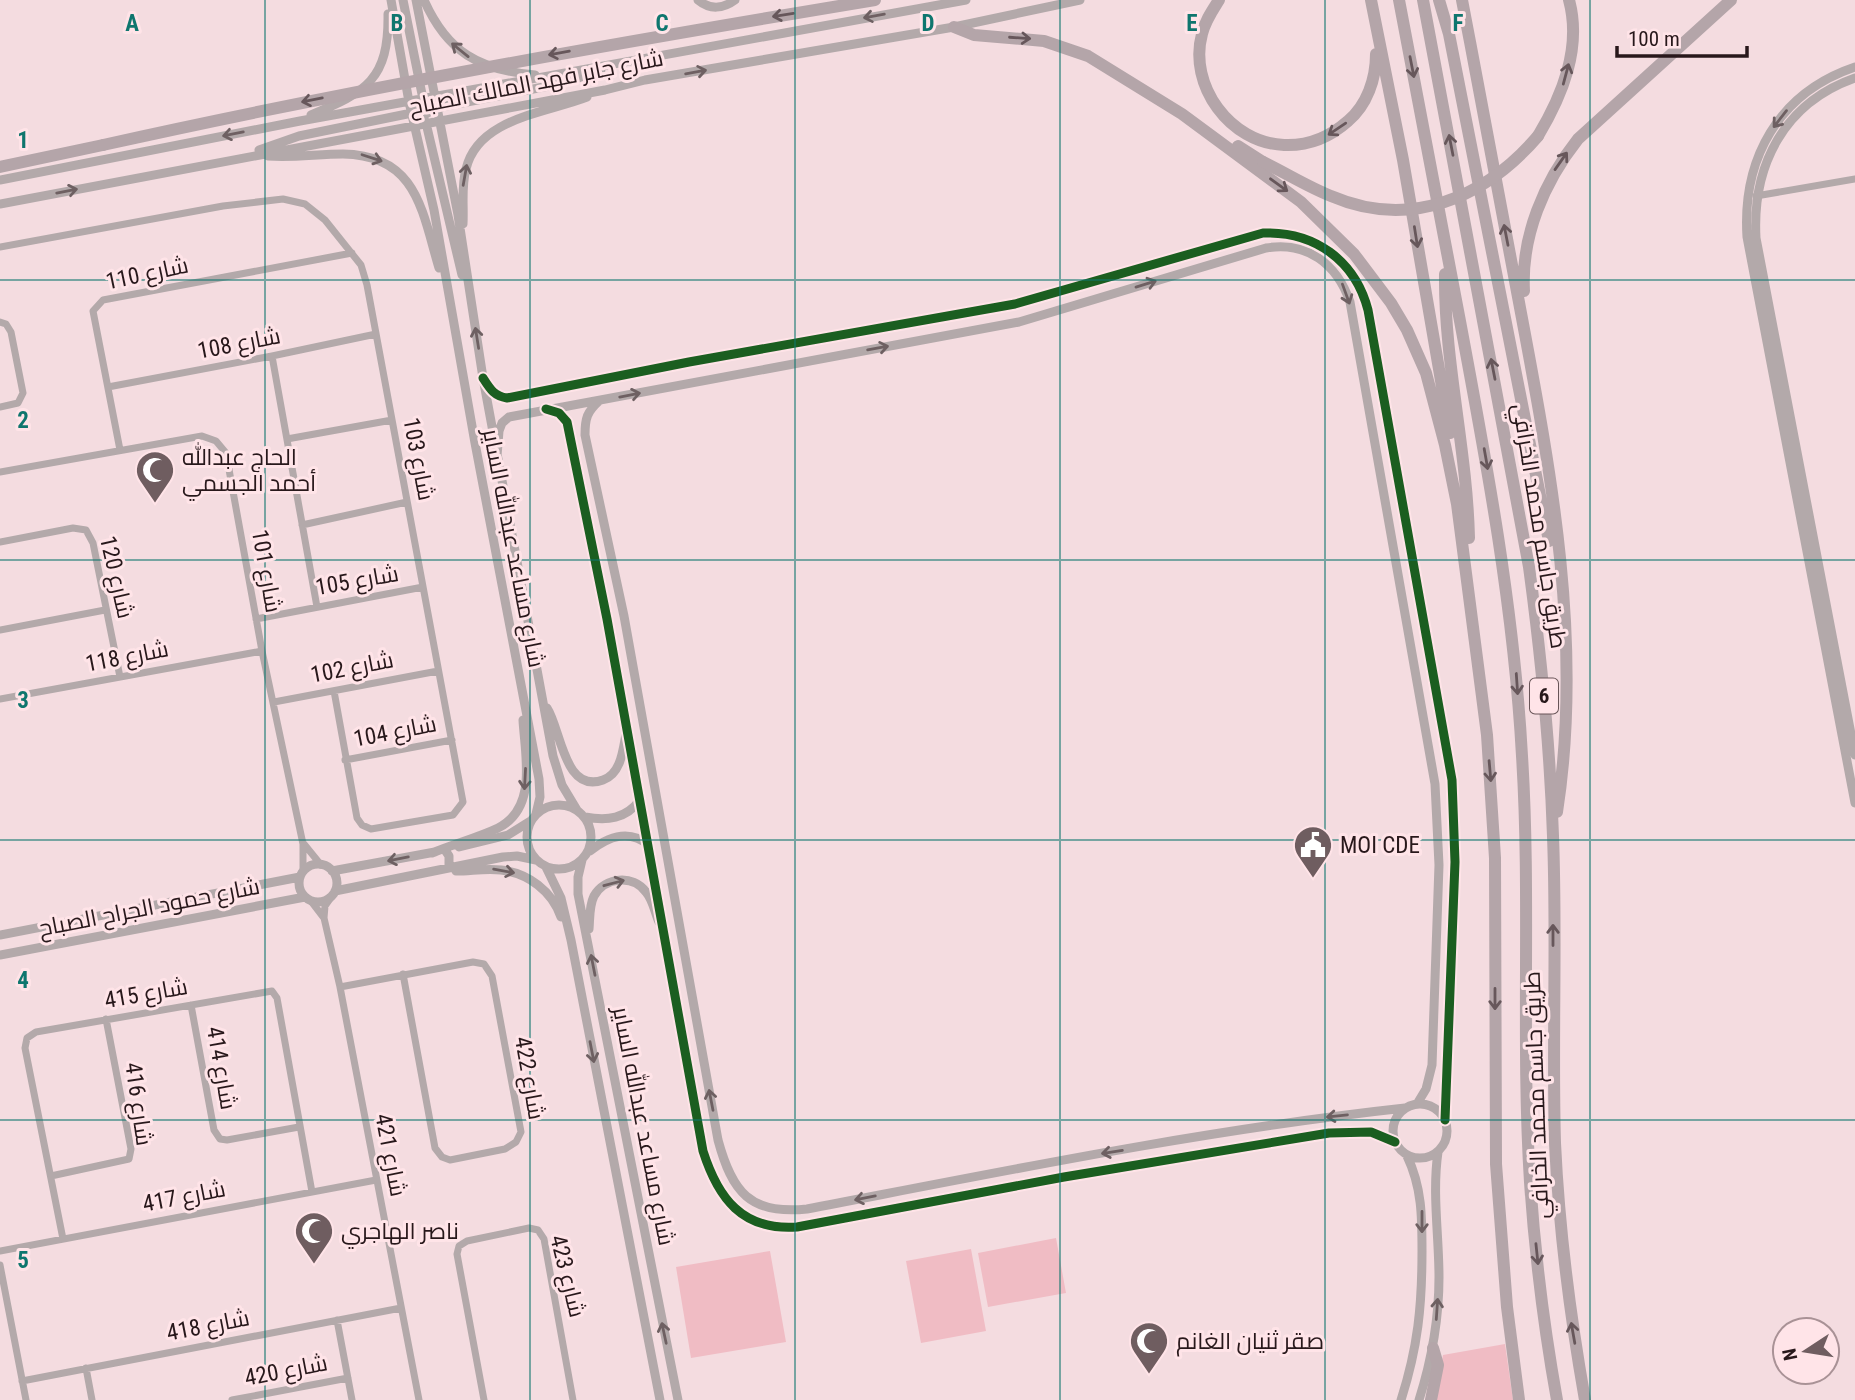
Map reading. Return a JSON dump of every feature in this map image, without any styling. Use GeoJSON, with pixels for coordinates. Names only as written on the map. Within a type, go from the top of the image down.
{"type":"FeatureCollection","features":[{"type":"Feature","properties":{"kind":"highway"},"geometry":{"type":"LineString","coordinates":[[0,167],[279,106],[466,70],[875,0]]}},
{"type":"Feature","properties":{"kind":"highway"},"geometry":{"type":"LineString","coordinates":[[1219,0],[1209,16],[1200,44],[1201,73],[1207,91],[1230,122],[1263,141],[1282,145],[1301,145],[1320,140],[1337,131],[1364,103],[1376,67],[1376,26]]}},
{"type":"Feature","properties":{"kind":"highway"},"geometry":{"type":"LineString","coordinates":[[1371,0],[1403,160],[1460,487],[1461,533]]}},
{"type":"Feature","properties":{"kind":"highway","name":"طريق جاسم محمد الخرافي"},"geometry":{"type":"LineString","coordinates":[[1399,0],[1487,461],[1515,656],[1522,758],[1528,929],[1527,1099],[1530,1182],[1539,1277],[1557,1400]]}},
{"type":"Feature","properties":{"kind":"highway","name":"طريق جاسم محمد الخرافي"},"geometry":{"type":"LineString","coordinates":[[1425,0],[1529,567],[1541,659],[1553,837],[1556,1158],[1568,1293],[1585,1400]]}},
{"type":"Feature","properties":{"kind":"highway"},"geometry":{"type":"LineString","coordinates":[[1438,0],[1449,34],[1549,538],[1563,592]]}},
{"type":"Feature","properties":{"kind":"highway"},"geometry":{"type":"LineString","coordinates":[[1462,0],[1542,425],[1563,592],[1568,663],[1567,713],[1564,767],[1553,837]]}},
{"type":"Feature","properties":{"kind":"highway"},"geometry":{"type":"LineString","coordinates":[[954,27],[974,35],[1044,41],[1088,56],[1263,162],[1331,196],[1358,205],[1385,209],[1420,208],[1446,202],[1473,191],[1518,159],[1538,136],[1554,110],[1567,75],[1572,41],[1569,0]]}},
{"type":"Feature","properties":{"kind":"highway"},"geometry":{"type":"LineString","coordinates":[[1527,344],[1523,276],[1530,228],[1558,164],[1578,139],[1731,0]]}},
{"type":"Feature","properties":{"kind":"highway"},"geometry":{"type":"LineString","coordinates":[[1182,114],[1301,202],[1354,254],[1391,303],[1407,330],[1426,373],[1449,465],[1461,533],[1487,735],[1493,817],[1496,1164],[1507,1307],[1520,1400]]}},
{"type":"Feature","properties":{"kind":"highway"},"geometry":{"type":"LineString","coordinates":[[1446,246],[1447,327],[1467,488],[1472,630]]}},
{"type":"Feature","properties":{"kind":"highway"},"geometry":{"type":"LineString","coordinates":[[1431,1400],[1437,1365],[1433,1348]]}},
{"type":"Feature","properties":{"kind":"street","name":"شارع مساعد عبدالله الساير"},"geometry":{"type":"LineString","coordinates":[[389,0],[409,102],[439,120],[497,456],[558,776],[566,794],[581,814]]}},
{"type":"Feature","properties":{"kind":"street"},"geometry":{"type":"LineString","coordinates":[[300,121],[358,93],[377,72],[387,46],[389,0]]}},
{"type":"Feature","properties":{"kind":"street"},"geometry":{"type":"LineString","coordinates":[[403,0],[453,244],[469,292]]}},
{"type":"Feature","properties":{"kind":"street","name":"شارع مساعد عبدالله الساير"},"geometry":{"type":"LineString","coordinates":[[416,0],[434,97],[414,125],[434,210],[539,779],[540,797],[534,817]]}},
{"type":"Feature","properties":{"kind":"street"},"geometry":{"type":"LineString","coordinates":[[424,0],[443,35],[468,57],[497,70],[547,76]]}},
{"type":"Feature","properties":{"kind":"street"},"geometry":{"type":"LineString","coordinates":[[698,0],[718,8],[735,0]]}},
{"type":"Feature","properties":{"kind":"street","name":"شارع جابر فهد المالك الصباح"},"geometry":{"type":"LineString","coordinates":[[434,97],[966,0]]}},
{"type":"Feature","properties":{"kind":"street","name":"شارع جابر فهد المالك الصباح"},"geometry":{"type":"LineString","coordinates":[[439,120],[605,90],[645,80],[954,27],[1080,0]]}},
{"type":"Feature","properties":{"kind":"street"},"geometry":{"type":"LineString","coordinates":[[245,157],[299,135],[564,83],[615,63]]}},
{"type":"Feature","properties":{"kind":"street"},"geometry":{"type":"LineString","coordinates":[[1855,67],[1821,82],[1800,97],[1773,128],[1754,165],[1745,214],[1747,237],[1855,803]]}},
{"type":"Feature","properties":{"kind":"street"},"geometry":{"type":"LineString","coordinates":[[1855,78],[1825,91],[1794,118],[1770,152],[1756,196],[1756,237],[1855,755]]}},
{"type":"Feature","properties":{"kind":"street"},"geometry":{"type":"LineString","coordinates":[[462,243],[463,182],[466,166],[484,138],[511,122],[566,106],[605,90]]}},
{"type":"Feature","properties":{"kind":"street","name":"شارع جابر فهد المالك الصباح"},"geometry":{"type":"LineString","coordinates":[[0,180],[409,102]]}},
{"type":"Feature","properties":{"kind":"street","name":"شارع جابر فهد المالك الصباح"},"geometry":{"type":"LineString","coordinates":[[0,204],[414,125]]}},
{"type":"Feature","properties":{"kind":"street"},"geometry":{"type":"LineString","coordinates":[[256,155],[360,155],[374,158],[399,172],[417,195],[447,292]]}},
{"type":"Feature","properties":{"kind":"street"},"geometry":{"type":"LineString","coordinates":[[1756,196],[1855,180]]}},
{"type":"Feature","properties":{"kind":"street","name":"شارع 103"},"geometry":{"type":"LineString","coordinates":[[0,247],[223,206],[283,199],[306,204],[325,220],[352,253],[360,265],[367,285],[452,740],[463,802],[453,815],[371,830],[362,825],[357,818],[334,691]]}},
{"type":"Feature","properties":{"kind":"street"},"geometry":{"type":"LineString","coordinates":[[483,378],[498,396],[507,398],[526,395],[689,362],[1015,304],[1253,235],[1284,233],[1305,238],[1327,249],[1343,263],[1362,290],[1368,310],[1452,780],[1455,862],[1445,1120],[1447,1134],[1443,1147],[1438,1152],[1420,1159],[1407,1156]]}},
{"type":"Feature","properties":{"kind":"street"},"geometry":{"type":"LineString","coordinates":[[497,456],[502,424],[509,416],[528,411],[599,401],[1019,322],[1266,248],[1282,246],[1305,250],[1327,263],[1339,277],[1347,293],[1429,746],[1437,812],[1439,865],[1432,1065],[1429,1082],[1417,1104]]}},
{"type":"Feature","properties":{"kind":"street","name":"شارع 110"},"geometry":{"type":"LineString","coordinates":[[120,450],[93,311],[103,300],[352,253]]}},
{"type":"Feature","properties":{"kind":"street"},"geometry":{"type":"LineString","coordinates":[[1110,277],[1117,284],[1115,293]]}},
{"type":"Feature","properties":{"kind":"street"},"geometry":{"type":"LineString","coordinates":[[0,321],[6,324],[11,332],[23,393],[18,403],[0,407]]}},
{"type":"Feature","properties":{"kind":"street","name":"شارع 108"},"geometry":{"type":"LineString","coordinates":[[108,387],[376,334]]}},
{"type":"Feature","properties":{"kind":"street"},"geometry":{"type":"LineString","coordinates":[[841,335],[845,354]]}},
{"type":"Feature","properties":{"kind":"street"},"geometry":{"type":"LineString","coordinates":[[272,356],[317,607]]}},
{"type":"Feature","properties":{"kind":"street"},"geometry":{"type":"LineString","coordinates":[[526,395],[525,404],[528,411]]}},
{"type":"Feature","properties":{"kind":"street"},"geometry":{"type":"LineString","coordinates":[[599,401],[585,418],[585,435],[624,616],[718,1140],[726,1169],[733,1182],[753,1202],[772,1209],[795,1210],[1061,1161],[1417,1104],[1431,1106],[1442,1114],[1445,1120]]}},
{"type":"Feature","properties":{"kind":"street"},"geometry":{"type":"LineString","coordinates":[[546,409],[559,413],[567,422],[625,715],[703,1151],[710,1173],[724,1199],[746,1217],[774,1227],[797,1227],[1064,1177],[1329,1133],[1362,1131],[1380,1135],[1395,1142],[1407,1156],[1417,1182],[1422,1210],[1421,1308],[1410,1370],[1401,1400]]}},
{"type":"Feature","properties":{"kind":"street"},"geometry":{"type":"LineString","coordinates":[[287,439],[392,419]]}},
{"type":"Feature","properties":{"kind":"street","name":"شارع 101"},"geometry":{"type":"LineString","coordinates":[[0,472],[202,436],[216,441],[226,453],[262,651],[303,844],[302,875]]}},
{"type":"Feature","properties":{"kind":"street"},"geometry":{"type":"LineString","coordinates":[[302,525],[407,502]]}},
{"type":"Feature","properties":{"kind":"street","name":"شارع 120"},"geometry":{"type":"LineString","coordinates":[[0,542],[73,528],[86,530],[93,543],[120,677]]}},
{"type":"Feature","properties":{"kind":"street","name":"شارع 105"},"geometry":{"type":"LineString","coordinates":[[256,620],[423,587]]}},
{"type":"Feature","properties":{"kind":"street"},"geometry":{"type":"LineString","coordinates":[[0,630],[105,610]]}},
{"type":"Feature","properties":{"kind":"street"},"geometry":{"type":"LineString","coordinates":[[607,619],[614,611],[624,616]]}},
{"type":"Feature","properties":{"kind":"street","name":"شارع 118"},"geometry":{"type":"LineString","coordinates":[[0,699],[262,651]]}},
{"type":"Feature","properties":{"kind":"street","name":"شارع 102"},"geometry":{"type":"LineString","coordinates":[[274,702],[438,671]]}},
{"type":"Feature","properties":{"kind":"street"},"geometry":{"type":"LineString","coordinates":[[432,853],[501,827],[509,821],[520,805],[527,775],[521,687]]}},
{"type":"Feature","properties":{"kind":"street"},"geometry":{"type":"LineString","coordinates":[[543,702],[555,723],[570,770],[588,781],[602,781],[615,771],[623,753],[625,715]]}},
{"type":"Feature","properties":{"kind":"street","name":"شارع 104"},"geometry":{"type":"LineString","coordinates":[[345,760],[452,740]]}},
{"type":"Feature","properties":{"kind":"street"},"geometry":{"type":"LineString","coordinates":[[332,871],[432,853],[508,835],[551,806],[569,806],[581,814],[603,820],[628,813],[640,800]]}},
{"type":"Feature","properties":{"kind":"street"},"geometry":{"type":"LineString","coordinates":[[581,814],[591,834],[585,856]]}},
{"type":"Feature","properties":{"kind":"street"},"geometry":{"type":"LineString","coordinates":[[534,817],[527,830],[527,841],[536,860]]}},
{"type":"Feature","properties":{"kind":"street"},"geometry":{"type":"LineString","coordinates":[[324,918],[325,906],[334,893],[336,880],[332,871],[321,865],[308,868],[302,875],[300,888],[308,899],[319,902],[334,893],[510,856],[536,860],[547,867],[566,869],[611,838],[626,835],[634,836],[649,845]]}},
{"type":"Feature","properties":{"kind":"street","name":"شارع 101"},"geometry":{"type":"LineString","coordinates":[[303,844],[321,865]]}},
{"type":"Feature","properties":{"kind":"street"},"geometry":{"type":"LineString","coordinates":[[445,850],[449,856],[449,868]]}},
{"type":"Feature","properties":{"kind":"street","name":"شارع مساعد عبدالله الساير"},"geometry":{"type":"LineString","coordinates":[[585,856],[578,877],[578,894],[678,1400]]}},
{"type":"Feature","properties":{"kind":"street","name":"شارع مساعد عبدالله الساير"},"geometry":{"type":"LineString","coordinates":[[547,867],[561,898],[571,940],[660,1400]]}},
{"type":"Feature","properties":{"kind":"street"},"geometry":{"type":"LineString","coordinates":[[436,871],[502,870],[528,878],[543,889],[555,903],[571,940]]}},
{"type":"Feature","properties":{"kind":"street","name":"شارع حمود الجراح الصباح"},"geometry":{"type":"LineString","coordinates":[[0,936],[302,875]]}},
{"type":"Feature","properties":{"kind":"street"},"geometry":{"type":"LineString","coordinates":[[587,938],[593,898],[601,887],[619,880],[638,884],[647,893],[665,934]]}},
{"type":"Feature","properties":{"kind":"street"},"geometry":{"type":"LineString","coordinates":[[227,892],[226,902],[230,911]]}},
{"type":"Feature","properties":{"kind":"street","name":"شارع حمود الجراح الصباح"},"geometry":{"type":"LineString","coordinates":[[0,955],[230,911],[308,899]]}},
{"type":"Feature","properties":{"kind":"street","name":"شارع 421"},"geometry":{"type":"LineString","coordinates":[[308,899],[324,918],[340,987],[419,1400]]}},
{"type":"Feature","properties":{"kind":"street"},"geometry":{"type":"LineString","coordinates":[[22,931],[28,940],[26,950]]}},
{"type":"Feature","properties":{"kind":"street","name":"شارع 422"},"geometry":{"type":"LineString","coordinates":[[340,987],[403,974],[473,962],[484,964],[492,976],[521,1132],[516,1142],[505,1149],[450,1160],[442,1157],[435,1148],[403,974]]}},
{"type":"Feature","properties":{"kind":"street"},"geometry":{"type":"LineString","coordinates":[[675,987],[678,991],[685,992],[690,983]]}},
{"type":"Feature","properties":{"kind":"street","name":"شارع 415"},"geometry":{"type":"LineString","coordinates":[[63,1239],[25,1048],[27,1038],[36,1032],[272,991],[276,998],[312,1192]]}},
{"type":"Feature","properties":{"kind":"street","name":"شارع 414"},"geometry":{"type":"LineString","coordinates":[[191,1005],[214,1130],[220,1139],[299,1127]]}},
{"type":"Feature","properties":{"kind":"street","name":"شارع 416"},"geometry":{"type":"LineString","coordinates":[[51,1176],[129,1158],[131,1149],[106,1019]]}},
{"type":"Feature","properties":{"kind":"street"},"geometry":{"type":"LineString","coordinates":[[1395,1142],[1394,1123],[1405,1108]]}},
{"type":"Feature","properties":{"kind":"street"},"geometry":{"type":"LineString","coordinates":[[1419,1400],[1433,1348],[1438,1299],[1438,1152]]}},
{"type":"Feature","properties":{"kind":"street","name":"شارع 417"},"geometry":{"type":"LineString","coordinates":[[0,1251],[376,1180]]}},
{"type":"Feature","properties":{"kind":"street"},"geometry":{"type":"LineString","coordinates":[[906,1190],[904,1198],[908,1206]]}},
{"type":"Feature","properties":{"kind":"street"},"geometry":{"type":"LineString","coordinates":[[795,1210],[801,1219],[797,1227]]}},
{"type":"Feature","properties":{"kind":"street","name":"شارع 423"},"geometry":{"type":"LineString","coordinates":[[484,1400],[457,1254],[459,1245],[529,1228],[538,1230],[544,1239],[573,1400]]}},
{"type":"Feature","properties":{"kind":"street"},"geometry":{"type":"LineString","coordinates":[[0,1265],[26,1400]]}},
{"type":"Feature","properties":{"kind":"street","name":"شارع 418"},"geometry":{"type":"LineString","coordinates":[[22,1381],[401,1308]]}},
{"type":"Feature","properties":{"kind":"street"},"geometry":{"type":"LineString","coordinates":[[337,1320],[352,1400]]}},
{"type":"Feature","properties":{"kind":"street"},"geometry":{"type":"LineString","coordinates":[[86,1368],[92,1400]]}},
{"type":"Feature","properties":{"kind":"street","name":"شارع 420"},"geometry":{"type":"LineString","coordinates":[[232,1400],[348,1378]]}},
{"type":"Feature","properties":{"kind":"shaded area"},"geometry":{"type":"Polygon","coordinates":[[[1056,1238],[1066,1293],[988,1307],[978,1253],[1056,1238]]]}},
{"type":"Feature","properties":{"kind":"shaded area"},"geometry":{"type":"Polygon","coordinates":[[[971,1249],[986,1331],[921,1343],[906,1261],[971,1249]]]}},
{"type":"Feature","properties":{"kind":"shaded area"},"geometry":{"type":"Polygon","coordinates":[[[770,1251],[786,1342],[691,1358],[676,1267],[770,1251]]]}},
{"type":"Feature","properties":{"kind":"shaded area"},"geometry":{"type":"Polygon","coordinates":[[[1505,1344],[1513,1400],[1435,1400],[1443,1355],[1505,1344]]]}},
{"type":"Feature","properties":{"kind":"cycle path"},"geometry":{"type":"LineString","coordinates":[[483,378],[493,391],[507,398],[689,362],[1015,304],[1263,233],[1299,237],[1330,252],[1343,263],[1353,277],[1368,310],[1452,780],[1455,862],[1445,1120]]}},
{"type":"Feature","properties":{"kind":"cycle path"},"geometry":{"type":"LineString","coordinates":[[546,409],[559,413],[567,422],[607,619],[703,1151],[716,1183],[735,1208],[761,1223],[797,1227],[1064,1177],[1329,1133],[1371,1132],[1395,1142]]}},
{"type":"Feature","properties":{"kind":"place","name":"الحاج عبدالله أحمد الجسمي"},"geometry":{"type":"Point","coordinates":[155,504]}},
{"type":"Feature","properties":{"kind":"place","name":"MOI CDE"},"geometry":{"type":"Point","coordinates":[1313,879]}},
{"type":"Feature","properties":{"kind":"place","name":"ناصر الهاجري"},"geometry":{"type":"Point","coordinates":[314,1265]}},
{"type":"Feature","properties":{"kind":"place","name":"صقر ثنيان الغانم"},"geometry":{"type":"Point","coordinates":[1149,1375]}}]}
